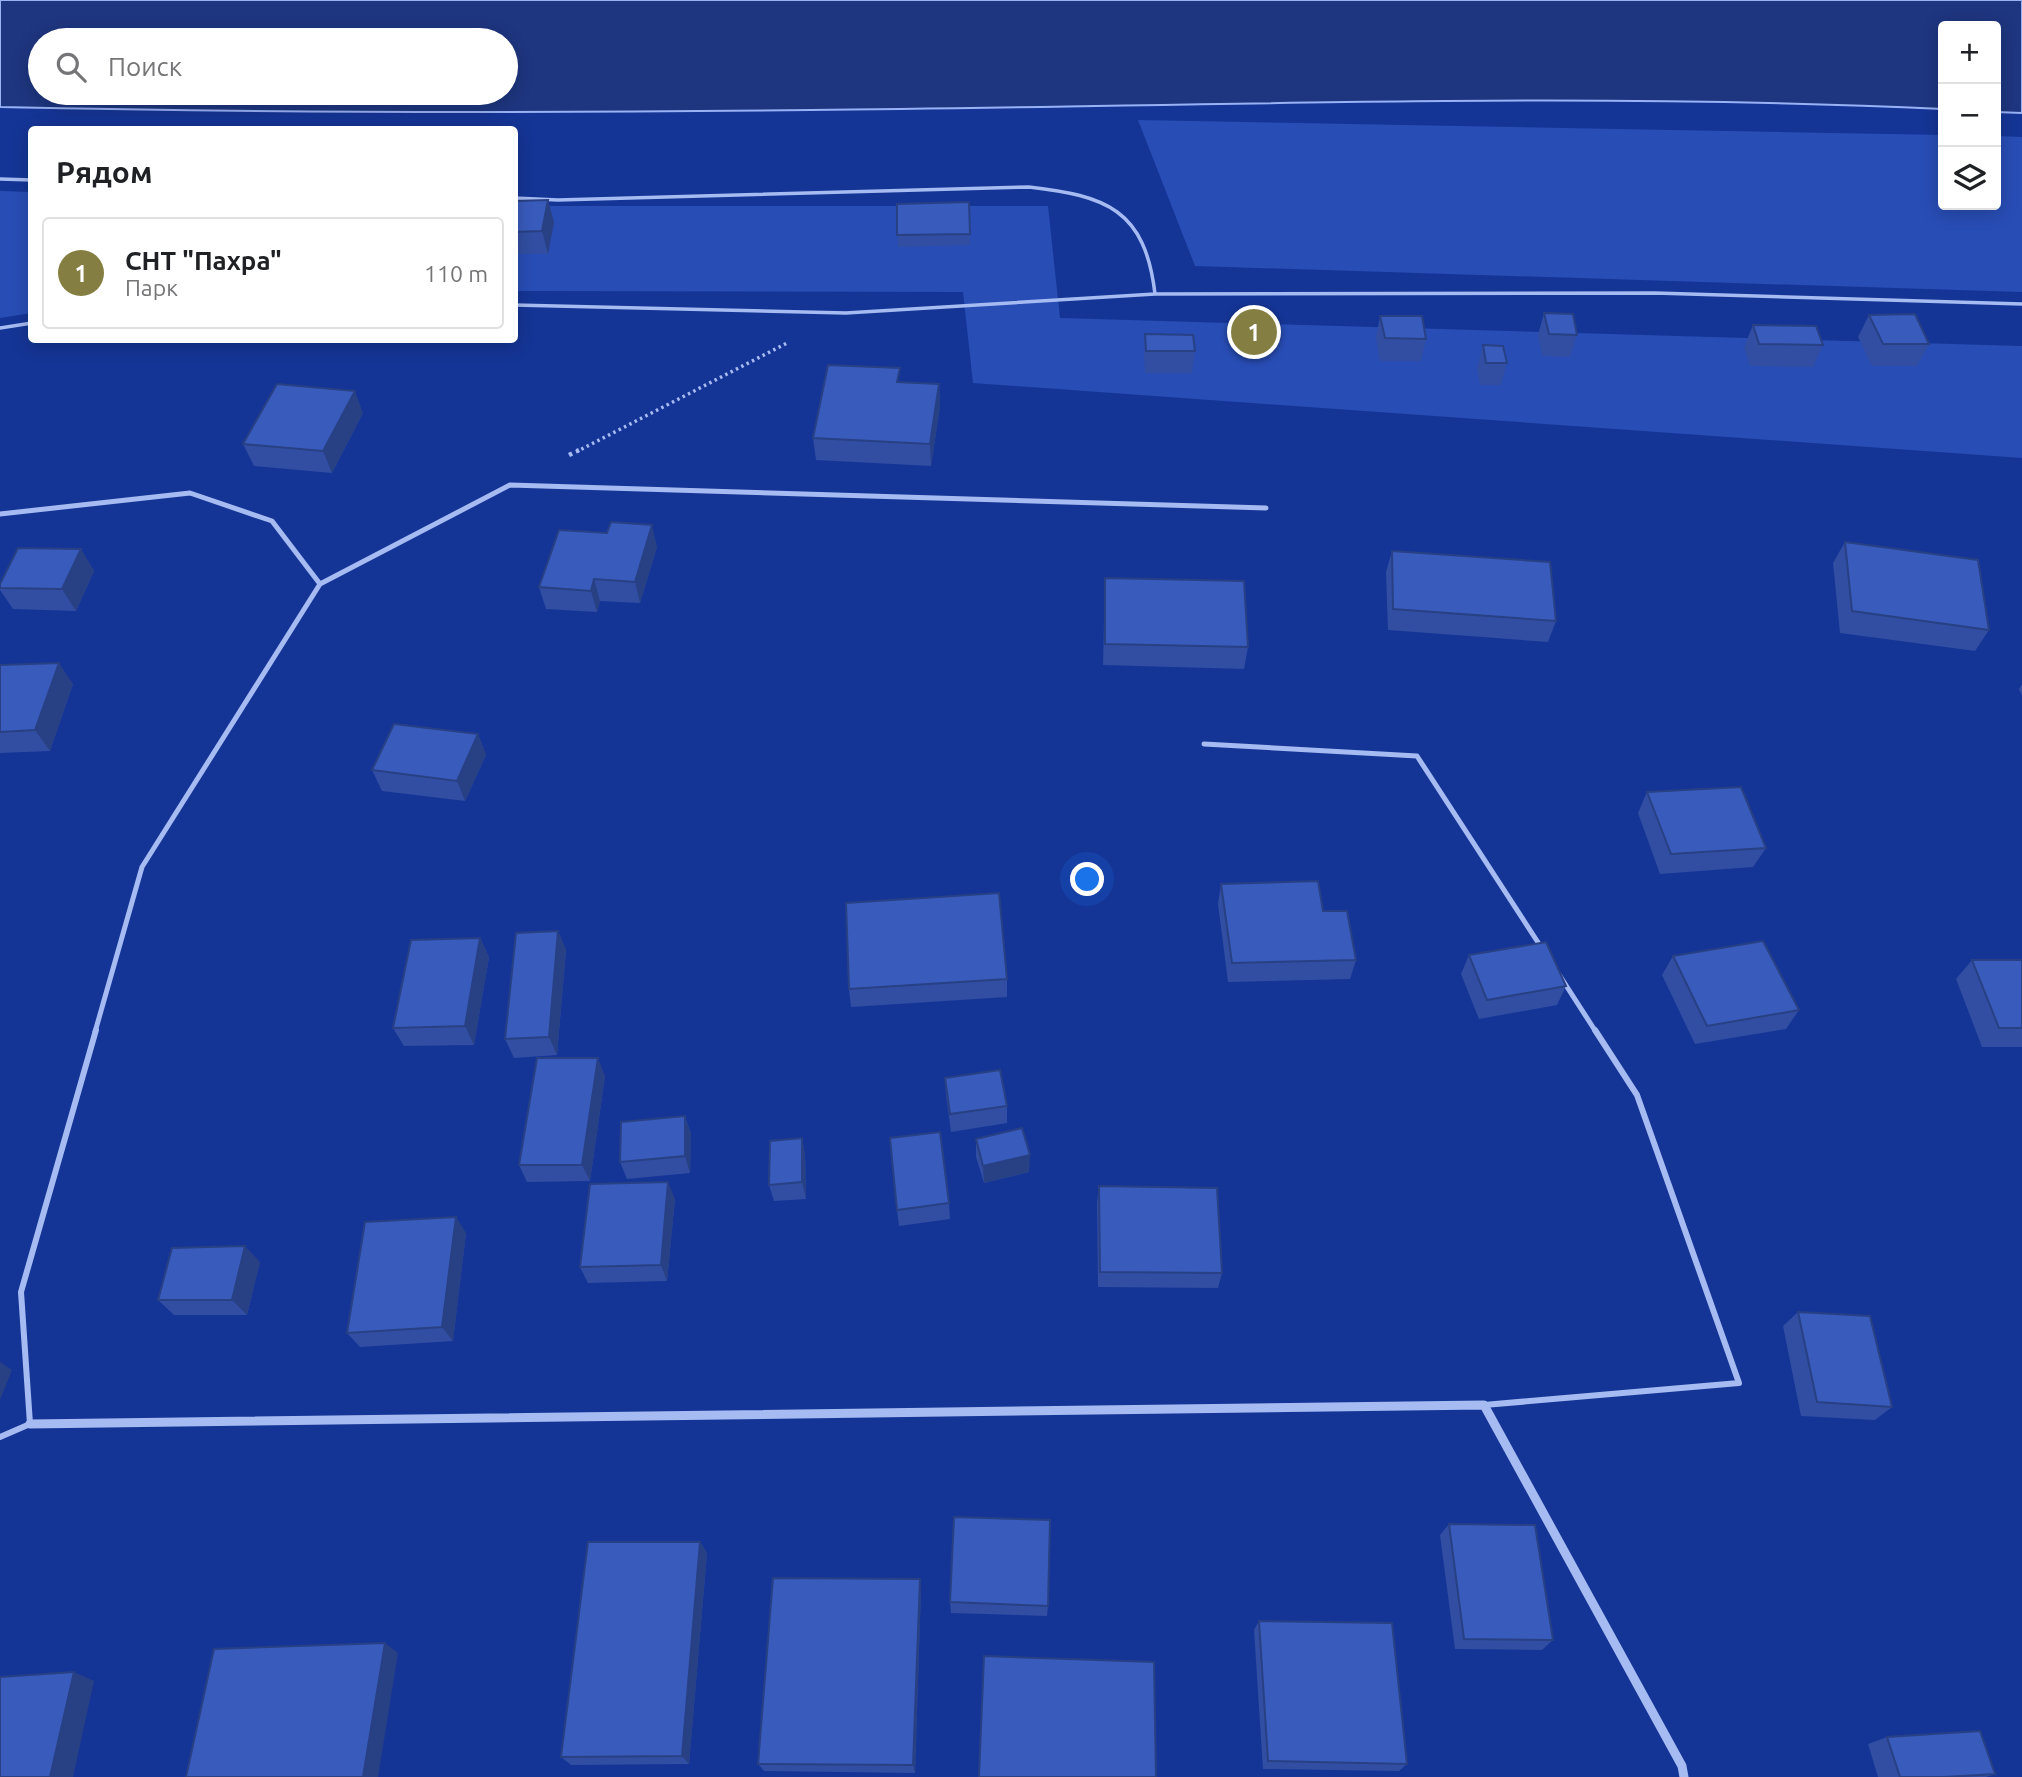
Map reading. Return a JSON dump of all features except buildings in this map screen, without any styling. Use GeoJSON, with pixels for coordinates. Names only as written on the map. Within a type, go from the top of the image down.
{"type":"FeatureCollection","features":[{"type":"Feature","properties":{"kind":"street"},"geometry":{"type":"LineString","coordinates":[[30,1424],[1484,1405],[1682,1766],[1684,1777]]}},
{"type":"Feature","properties":{"kind":"lane"},"geometry":{"type":"LineString","coordinates":[[0,179],[28,180]]}},
{"type":"Feature","properties":{"kind":"lane"},"geometry":{"type":"LineString","coordinates":[[518,198],[558,200],[1029,187],[1081,193],[1122,212],[1151,260],[1155,294]]}},
{"type":"Feature","properties":{"kind":"lane"},"geometry":{"type":"LineString","coordinates":[[518,305],[846,313],[1155,294],[1656,293],[2022,304]]}},
{"type":"Feature","properties":{"kind":"lane"},"geometry":{"type":"LineString","coordinates":[[0,328],[28,324]]}},
{"type":"Feature","properties":{"kind":"lane"},"geometry":{"type":"LineString","coordinates":[[0,1437],[30,1424],[21,1292],[142,867],[320,584],[510,485],[1266,508]]}},
{"type":"Feature","properties":{"kind":"lane"},"geometry":{"type":"LineString","coordinates":[[0,514],[190,493],[272,522],[320,584]]}},
{"type":"Feature","properties":{"kind":"lane"},"geometry":{"type":"LineString","coordinates":[[1204,744],[1417,757],[1546,955]]}},
{"type":"Feature","properties":{"kind":"lane"},"geometry":{"type":"LineString","coordinates":[[1484,1405],[1739,1383],[1637,1095],[1554,966]]}},
{"type":"Feature","properties":{"kind":"path"},"geometry":{"type":"LineString","coordinates":[[510,485],[846,313]]}},
{"type":"Feature","properties":{"kind":"shaded area"},"geometry":{"type":"Polygon","coordinates":[[[0,0],[2022,0],[2022,113],[2001,112],[2001,21],[1938,21],[1938,109],[1660,101],[1519,101],[608,112],[0,107],[0,0]]]}},
{"type":"Feature","properties":{"kind":"shaded area"},"geometry":{"type":"Polygon","coordinates":[[[1138,120],[1938,135],[1938,210],[2001,210],[2001,136],[2022,137],[2022,292],[1195,266],[1138,120]]]}},
{"type":"Feature","properties":{"kind":"shaded area"},"geometry":{"type":"Polygon","coordinates":[[[0,191],[28,192],[28,314],[0,318],[0,191]]]}},
{"type":"Feature","properties":{"kind":"shaded area"},"geometry":{"type":"Polygon","coordinates":[[[518,206],[1048,206],[1060,318],[2022,346],[2022,458],[973,383],[963,292],[518,291],[518,206]]]}},
{"type":"Feature","properties":{"kind":"place","name":"СНТ \"Пахра\""},"geometry":{"type":"Point","coordinates":[1254,332]}}]}
